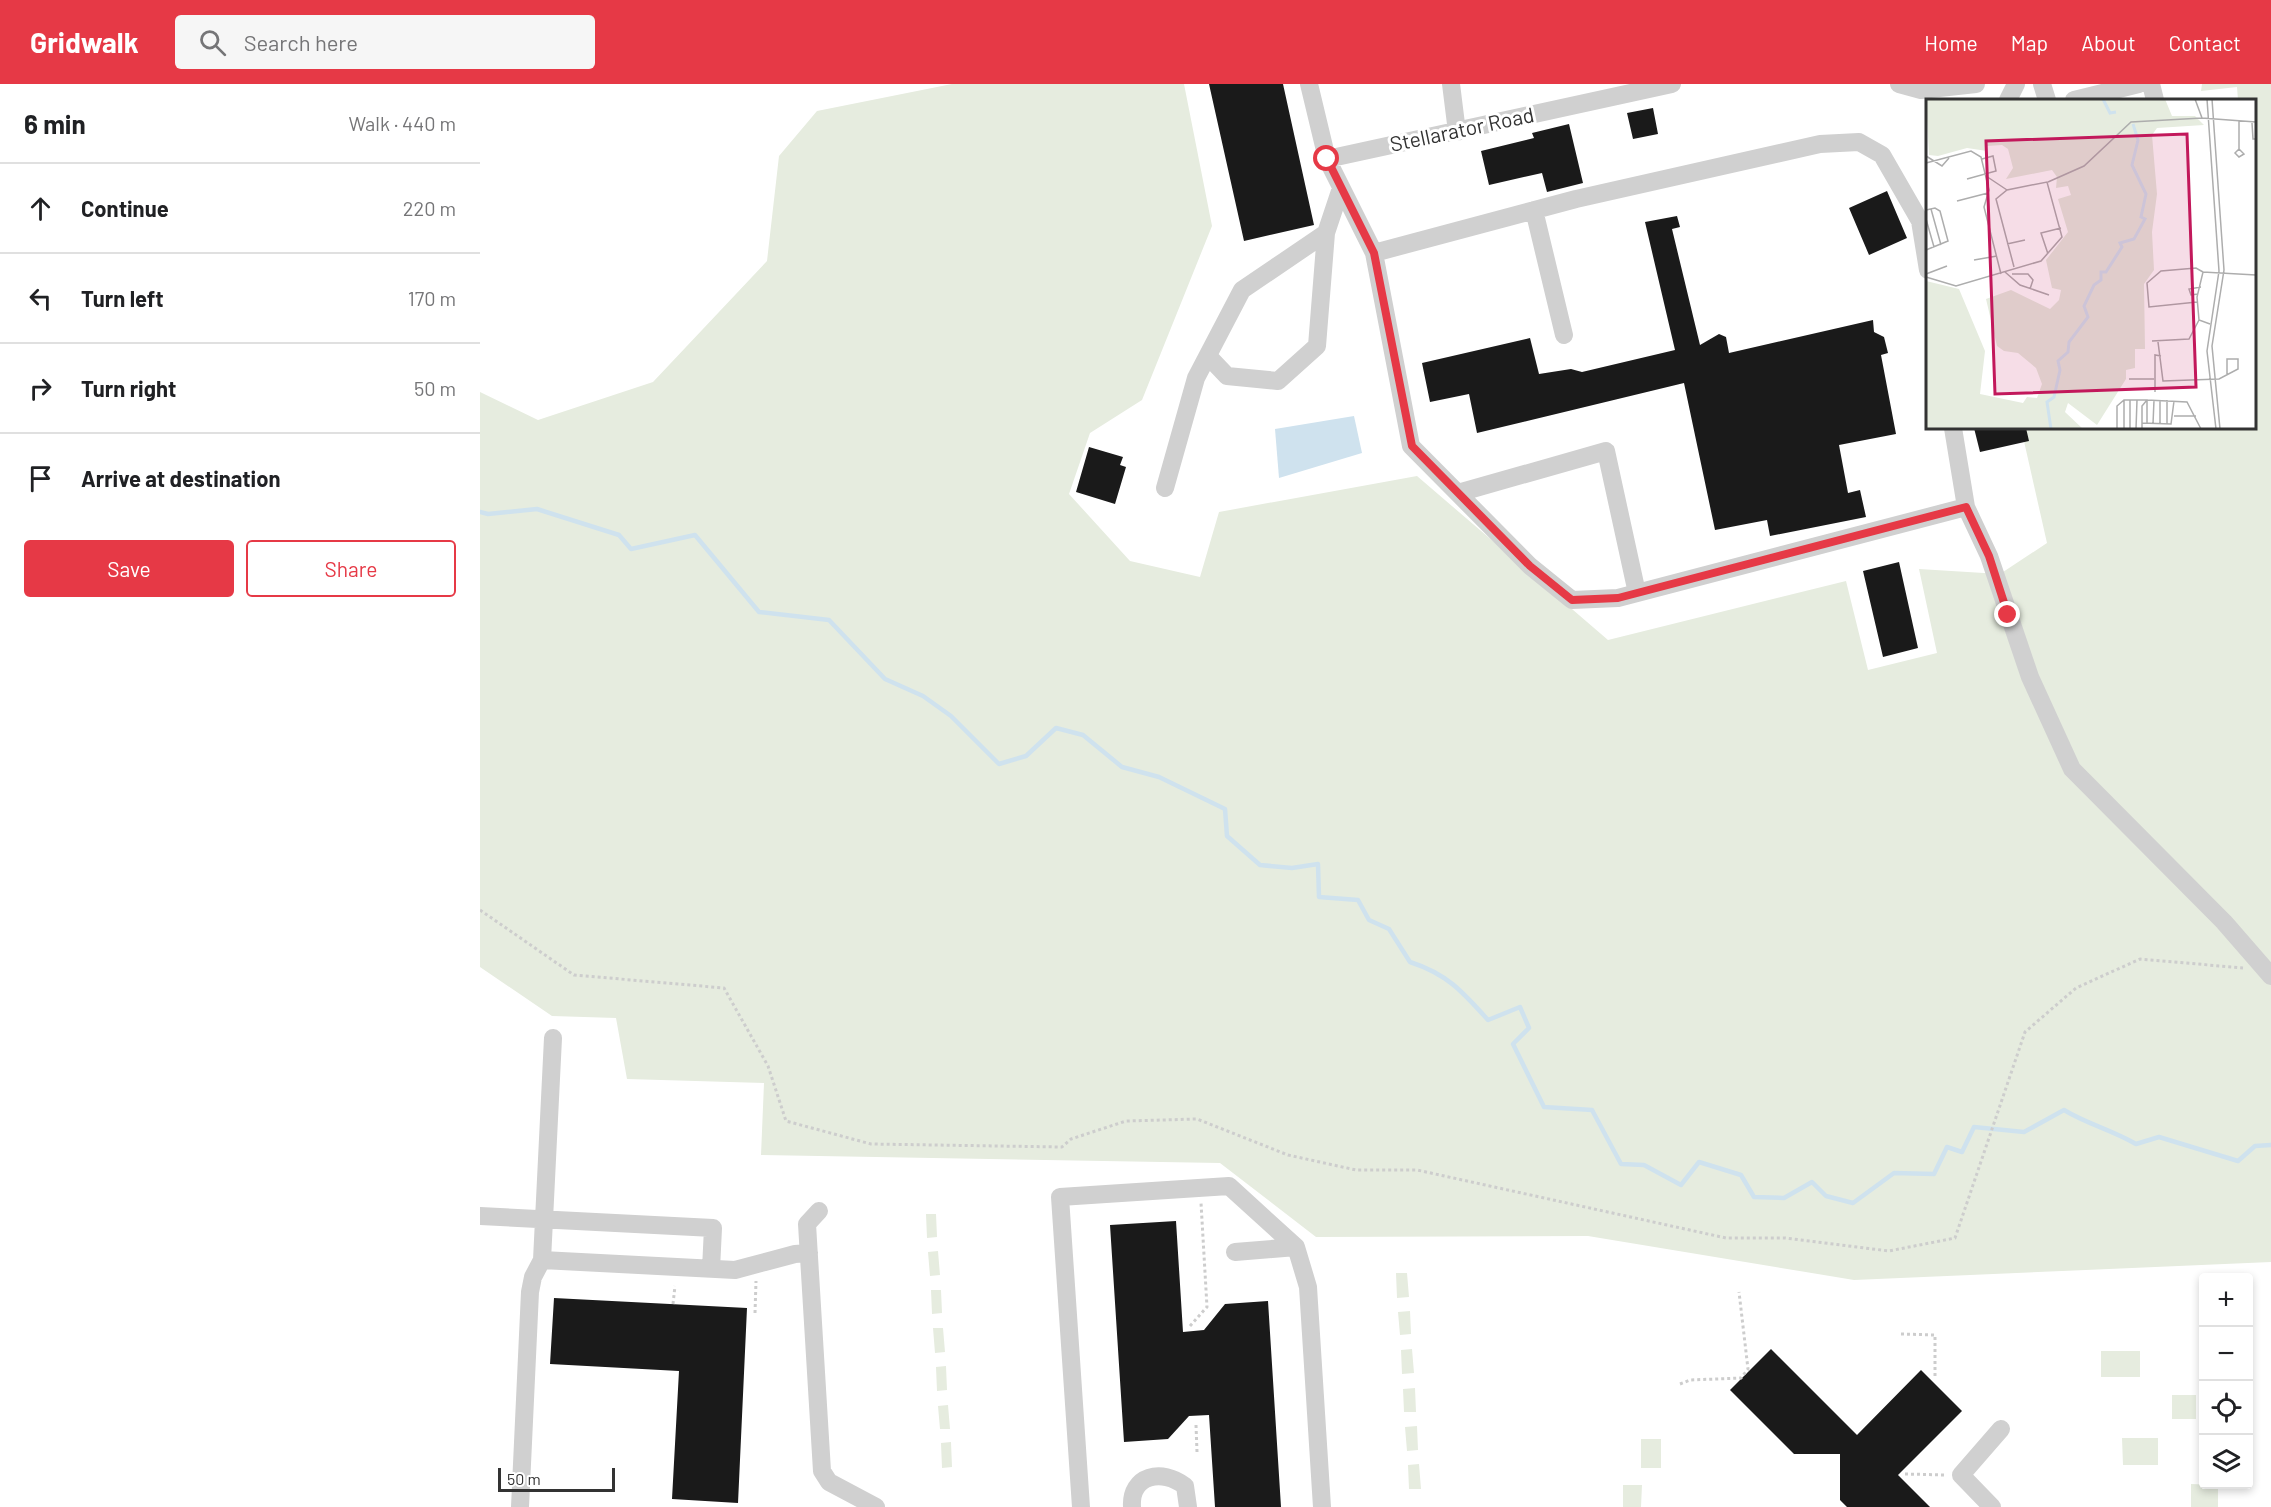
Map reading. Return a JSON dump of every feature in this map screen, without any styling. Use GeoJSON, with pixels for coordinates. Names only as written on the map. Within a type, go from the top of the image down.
{"type":"FeatureCollection","features":[{"type":"Feature","properties":{"kind":"street"},"geometry":{"type":"LineString","coordinates":[[1309,84],[1327,159],[1374,253],[1412,446],[1530,566],[1572,600],[1618,598],[1966,507]]}},
{"type":"Feature","properties":{"kind":"street"},"geometry":{"type":"LineString","coordinates":[[1451,84],[1457,132]]}},
{"type":"Feature","properties":{"kind":"street","name":"Stellarator Road"},"geometry":{"type":"LineString","coordinates":[[1327,159],[1457,132],[1622,89],[1672,84]]}},
{"type":"Feature","properties":{"kind":"street"},"geometry":{"type":"LineString","coordinates":[[1903,85],[1921,90],[1976,84]]}},
{"type":"Feature","properties":{"kind":"street"},"geometry":{"type":"LineString","coordinates":[[2008,99],[2016,84]]}},
{"type":"Feature","properties":{"kind":"street"},"geometry":{"type":"LineString","coordinates":[[2042,84],[2047,99]]}},
{"type":"Feature","properties":{"kind":"street"},"geometry":{"type":"LineString","coordinates":[[2078,99],[2139,84]]}},
{"type":"Feature","properties":{"kind":"street"},"geometry":{"type":"LineString","coordinates":[[2151,84],[2156,99]]}},
{"type":"Feature","properties":{"kind":"street"},"geometry":{"type":"LineString","coordinates":[[1374,253],[1534,210],[1820,144],[1859,142],[1882,155],[1924,216],[1926,243]]}},
{"type":"Feature","properties":{"kind":"street"},"geometry":{"type":"LineString","coordinates":[[1208,356],[1227,376],[1278,381],[1317,346],[1326,233],[1341,188]]}},
{"type":"Feature","properties":{"kind":"street"},"geometry":{"type":"LineString","coordinates":[[1534,210],[1564,335]]}},
{"type":"Feature","properties":{"kind":"street"},"geometry":{"type":"LineString","coordinates":[[1165,488],[1197,378],[1242,290],[1326,233]]}},
{"type":"Feature","properties":{"kind":"street"},"geometry":{"type":"LineString","coordinates":[[1953,429],[1966,507],[1989,556],[2030,677],[2072,769],[2224,922],[2271,976]]}},
{"type":"Feature","properties":{"kind":"street"},"geometry":{"type":"LineString","coordinates":[[1458,493],[1606,451],[1637,593]]}},
{"type":"Feature","properties":{"kind":"street"},"geometry":{"type":"LineString","coordinates":[[520,1507],[530,1292],[533,1277],[542,1260],[553,1038]]}},
{"type":"Feature","properties":{"kind":"street"},"geometry":{"type":"LineString","coordinates":[[1081,1507],[1060,1197],[1229,1186],[1296,1247],[1308,1287],[1322,1507]]}},
{"type":"Feature","properties":{"kind":"street"},"geometry":{"type":"LineString","coordinates":[[819,1211],[807,1224],[822,1471],[829,1482],[876,1507]]}},
{"type":"Feature","properties":{"kind":"street"},"geometry":{"type":"LineString","coordinates":[[480,1216],[713,1228],[711,1269]]}},
{"type":"Feature","properties":{"kind":"street"},"geometry":{"type":"LineString","coordinates":[[1235,1252],[1296,1247]]}},
{"type":"Feature","properties":{"kind":"street"},"geometry":{"type":"LineString","coordinates":[[542,1260],[735,1270],[795,1254],[809,1253]]}},
{"type":"Feature","properties":{"kind":"street"},"geometry":{"type":"LineString","coordinates":[[1992,1507],[1961,1475],[2001,1429]]}},
{"type":"Feature","properties":{"kind":"street"},"geometry":{"type":"LineString","coordinates":[[1132,1507],[1131,1493],[1138,1485],[1156,1476],[1177,1480],[1185,1486],[1188,1507]]}},
{"type":"Feature","properties":{"kind":"path"},"geometry":{"type":"LineString","coordinates":[[480,910],[574,975],[724,988],[768,1066],[786,1121],[871,1144],[1062,1147],[1071,1139],[1126,1121],[1197,1119],[1288,1155],[1356,1170],[1417,1170],[1726,1238],[1785,1238],[1889,1251],[1955,1238],[2025,1032],[2076,988],[2140,959],[2253,969]]}},
{"type":"Feature","properties":{"kind":"path"},"geometry":{"type":"LineString","coordinates":[[1190,1326],[1207,1307],[1201,1201]]}},
{"type":"Feature","properties":{"kind":"path"},"geometry":{"type":"LineString","coordinates":[[755,1313],[757,1276]]}},
{"type":"Feature","properties":{"kind":"path"},"geometry":{"type":"LineString","coordinates":[[674,1304],[675,1286]]}},
{"type":"Feature","properties":{"kind":"path"},"geometry":{"type":"LineString","coordinates":[[1680,1384],[1690,1380],[1741,1378],[1748,1369],[1738,1292]]}},
{"type":"Feature","properties":{"kind":"path"},"geometry":{"type":"LineString","coordinates":[[1901,1334],[1935,1335],[1935,1379]]}},
{"type":"Feature","properties":{"kind":"path"},"geometry":{"type":"LineString","coordinates":[[1196,1425],[1197,1452]]}},
{"type":"Feature","properties":{"kind":"path"},"geometry":{"type":"LineString","coordinates":[[1905,1474],[1961,1475]]}},
{"type":"Feature","properties":{"kind":"shaded area"},"geometry":{"type":"Polygon","coordinates":[[[952,84],[1184,84],[1212,226],[1142,400],[1090,433],[1069,494],[1130,561],[1200,577],[1219,512],[1417,476],[1608,640],[1846,581],[1868,670],[1937,653],[1919,569],[2000,574],[2047,543],[2021,429],[2256,429],[2256,99],[2238,99],[2237,87],[2201,91],[2202,84],[2271,84],[2271,1262],[1854,1280],[1588,1236],[1316,1237],[1220,1163],[761,1155],[764,1083],[627,1079],[616,1018],[552,1016],[480,967],[480,392],[538,420],[653,382],[767,261],[779,156],[817,111],[952,84]]]}},
{"type":"Feature","properties":{"kind":"shaded area"},"geometry":{"type":"Polygon","coordinates":[[[926,1214],[936,1214],[937,1237],[927,1238],[926,1214]]]}},
{"type":"Feature","properties":{"kind":"shaded area"},"geometry":{"type":"Polygon","coordinates":[[[938,1251],[940,1275],[930,1276],[928,1252],[938,1251]]]}},
{"type":"Feature","properties":{"kind":"shaded area"},"geometry":{"type":"Polygon","coordinates":[[[1396,1273],[1407,1273],[1409,1297],[1397,1298],[1396,1273]]]}},
{"type":"Feature","properties":{"kind":"shaded area"},"geometry":{"type":"Polygon","coordinates":[[[931,1290],[941,1290],[942,1313],[932,1314],[931,1290]]]}},
{"type":"Feature","properties":{"kind":"shaded area"},"geometry":{"type":"Polygon","coordinates":[[[1410,1311],[1411,1334],[1400,1335],[1398,1312],[1410,1311]]]}},
{"type":"Feature","properties":{"kind":"shaded area"},"geometry":{"type":"Polygon","coordinates":[[[933,1328],[943,1328],[945,1352],[935,1353],[933,1328]]]}},
{"type":"Feature","properties":{"kind":"shaded area"},"geometry":{"type":"Polygon","coordinates":[[[1412,1349],[1414,1373],[1402,1374],[1401,1350],[1412,1349]]]}},
{"type":"Feature","properties":{"kind":"shaded area"},"geometry":{"type":"Polygon","coordinates":[[[2101,1351],[2140,1351],[2140,1377],[2101,1377],[2101,1351]]]}},
{"type":"Feature","properties":{"kind":"shaded area"},"geometry":{"type":"Polygon","coordinates":[[[946,1366],[947,1390],[937,1391],[936,1367],[946,1366]]]}},
{"type":"Feature","properties":{"kind":"shaded area"},"geometry":{"type":"Polygon","coordinates":[[[1415,1388],[1416,1412],[1404,1412],[1403,1389],[1415,1388]]]}},
{"type":"Feature","properties":{"kind":"shaded area"},"geometry":{"type":"Polygon","coordinates":[[[2172,1395],[2196,1395],[2196,1419],[2172,1419],[2172,1395]]]}},
{"type":"Feature","properties":{"kind":"shaded area"},"geometry":{"type":"Polygon","coordinates":[[[948,1405],[950,1429],[940,1429],[938,1406],[948,1405]]]}},
{"type":"Feature","properties":{"kind":"shaded area"},"geometry":{"type":"Polygon","coordinates":[[[1417,1426],[1418,1450],[1407,1451],[1405,1427],[1417,1426]]]}},
{"type":"Feature","properties":{"kind":"shaded area"},"geometry":{"type":"Polygon","coordinates":[[[2122,1438],[2158,1438],[2158,1465],[2123,1465],[2122,1438]]]}},
{"type":"Feature","properties":{"kind":"shaded area"},"geometry":{"type":"Polygon","coordinates":[[[1641,1439],[1661,1439],[1661,1468],[1641,1468],[1641,1439]]]}},
{"type":"Feature","properties":{"kind":"shaded area"},"geometry":{"type":"Polygon","coordinates":[[[951,1442],[952,1467],[942,1468],[941,1443],[951,1442]]]}},
{"type":"Feature","properties":{"kind":"shaded area"},"geometry":{"type":"Polygon","coordinates":[[[1419,1464],[1421,1489],[1409,1489],[1408,1465],[1419,1464]]]}},
{"type":"Feature","properties":{"kind":"shaded area"},"geometry":{"type":"Polygon","coordinates":[[[2191,1484],[2199,1484],[2199,1489],[2218,1489],[2218,1507],[2191,1507],[2191,1484]]]}},
{"type":"Feature","properties":{"kind":"shaded area"},"geometry":{"type":"Polygon","coordinates":[[[1623,1485],[1642,1485],[1641,1507],[1623,1507],[1623,1485]]]}},
{"type":"Feature","properties":{"kind":"water"},"geometry":{"type":"Polygon","coordinates":[[[1354,416],[1362,453],[1279,478],[1275,429],[1354,416]]]}},
{"type":"Feature","properties":{"kind":"building"},"geometry":{"type":"Polygon","coordinates":[[[1209,84],[1283,84],[1314,225],[1244,241],[1209,84]]]}},
{"type":"Feature","properties":{"kind":"building"},"geometry":{"type":"Polygon","coordinates":[[[1653,108],[1658,134],[1633,139],[1627,113],[1653,108]]]}},
{"type":"Feature","properties":{"kind":"building"},"geometry":{"type":"Polygon","coordinates":[[[1569,124],[1583,183],[1547,192],[1542,173],[1489,185],[1481,151],[1534,138],[1532,133],[1569,124]]]}},
{"type":"Feature","properties":{"kind":"building"},"geometry":{"type":"Polygon","coordinates":[[[1887,191],[1907,238],[1869,255],[1849,208],[1887,191]]]}},
{"type":"Feature","properties":{"kind":"building"},"geometry":{"type":"Polygon","coordinates":[[[1677,216],[1680,227],[1672,229],[1700,345],[1719,334],[1726,337],[1729,353],[1873,320],[1874,332],[1884,337],[1888,353],[1881,355],[1896,434],[1839,445],[1848,493],[1860,490],[1866,517],[1770,536],[1767,520],[1715,530],[1684,383],[1477,433],[1469,394],[1430,402],[1422,363],[1530,338],[1539,374],[1571,369],[1582,372],[1675,350],[1645,222],[1677,216]]]}},
{"type":"Feature","properties":{"kind":"building"},"geometry":{"type":"Polygon","coordinates":[[[1974,429],[2026,429],[2029,441],[1980,452],[1974,429]]]}},
{"type":"Feature","properties":{"kind":"building"},"geometry":{"type":"Polygon","coordinates":[[[1089,447],[1123,457],[1120,465],[1126,467],[1115,504],[1076,492],[1089,447]]]}},
{"type":"Feature","properties":{"kind":"building"},"geometry":{"type":"Polygon","coordinates":[[[1899,562],[1918,648],[1883,657],[1863,571],[1899,562]]]}},
{"type":"Feature","properties":{"kind":"building"},"geometry":{"type":"Polygon","coordinates":[[[1176,1221],[1183,1332],[1204,1330],[1225,1304],[1268,1301],[1281,1507],[1215,1507],[1209,1415],[1189,1416],[1168,1439],[1124,1442],[1110,1225],[1176,1221]]]}},
{"type":"Feature","properties":{"kind":"building"},"geometry":{"type":"Polygon","coordinates":[[[554,1298],[747,1308],[738,1503],[672,1499],[679,1371],[550,1364],[554,1298]]]}},
{"type":"Feature","properties":{"kind":"building"},"geometry":{"type":"Polygon","coordinates":[[[1771,1349],[1857,1435],[1921,1370],[1962,1411],[1898,1475],[1930,1507],[1847,1507],[1840,1500],[1840,1454],[1794,1454],[1730,1390],[1771,1349]]]}},
{"type":"Feature","properties":{"kind":"waterway"},"geometry":{"type":"LineString","coordinates":[[480,512],[488,514],[537,509],[619,535],[631,549],[695,535],[759,612],[829,620],[885,679],[923,696],[951,716],[999,764],[1026,756],[1056,728],[1083,735],[1122,767],[1159,777],[1225,809],[1227,836],[1260,865],[1292,868],[1318,864],[1319,897],[1358,900],[1369,920],[1389,929],[1410,962],[1444,978],[1470,1000],[1488,1020],[1520,1007],[1529,1028],[1513,1044],[1544,1107],[1592,1110],[1621,1164],[1644,1165],[1681,1185],[1699,1162],[1741,1175],[1754,1197],[1784,1198],[1812,1182],[1826,1196],[1853,1203],[1894,1173],[1934,1174],[1947,1147],[1962,1152],[1974,1127],[2024,1132],[2064,1110],[2136,1144],[2159,1137],[2238,1161],[2255,1146],[2271,1145]]}},
{"type":"Feature","properties":{"kind":"route"},"geometry":{"type":"LineString","coordinates":[[1327,159],[1374,253],[1412,446],[1530,566],[1572,600],[1618,598],[1966,507],[1989,556],[2008,615]]}}]}
